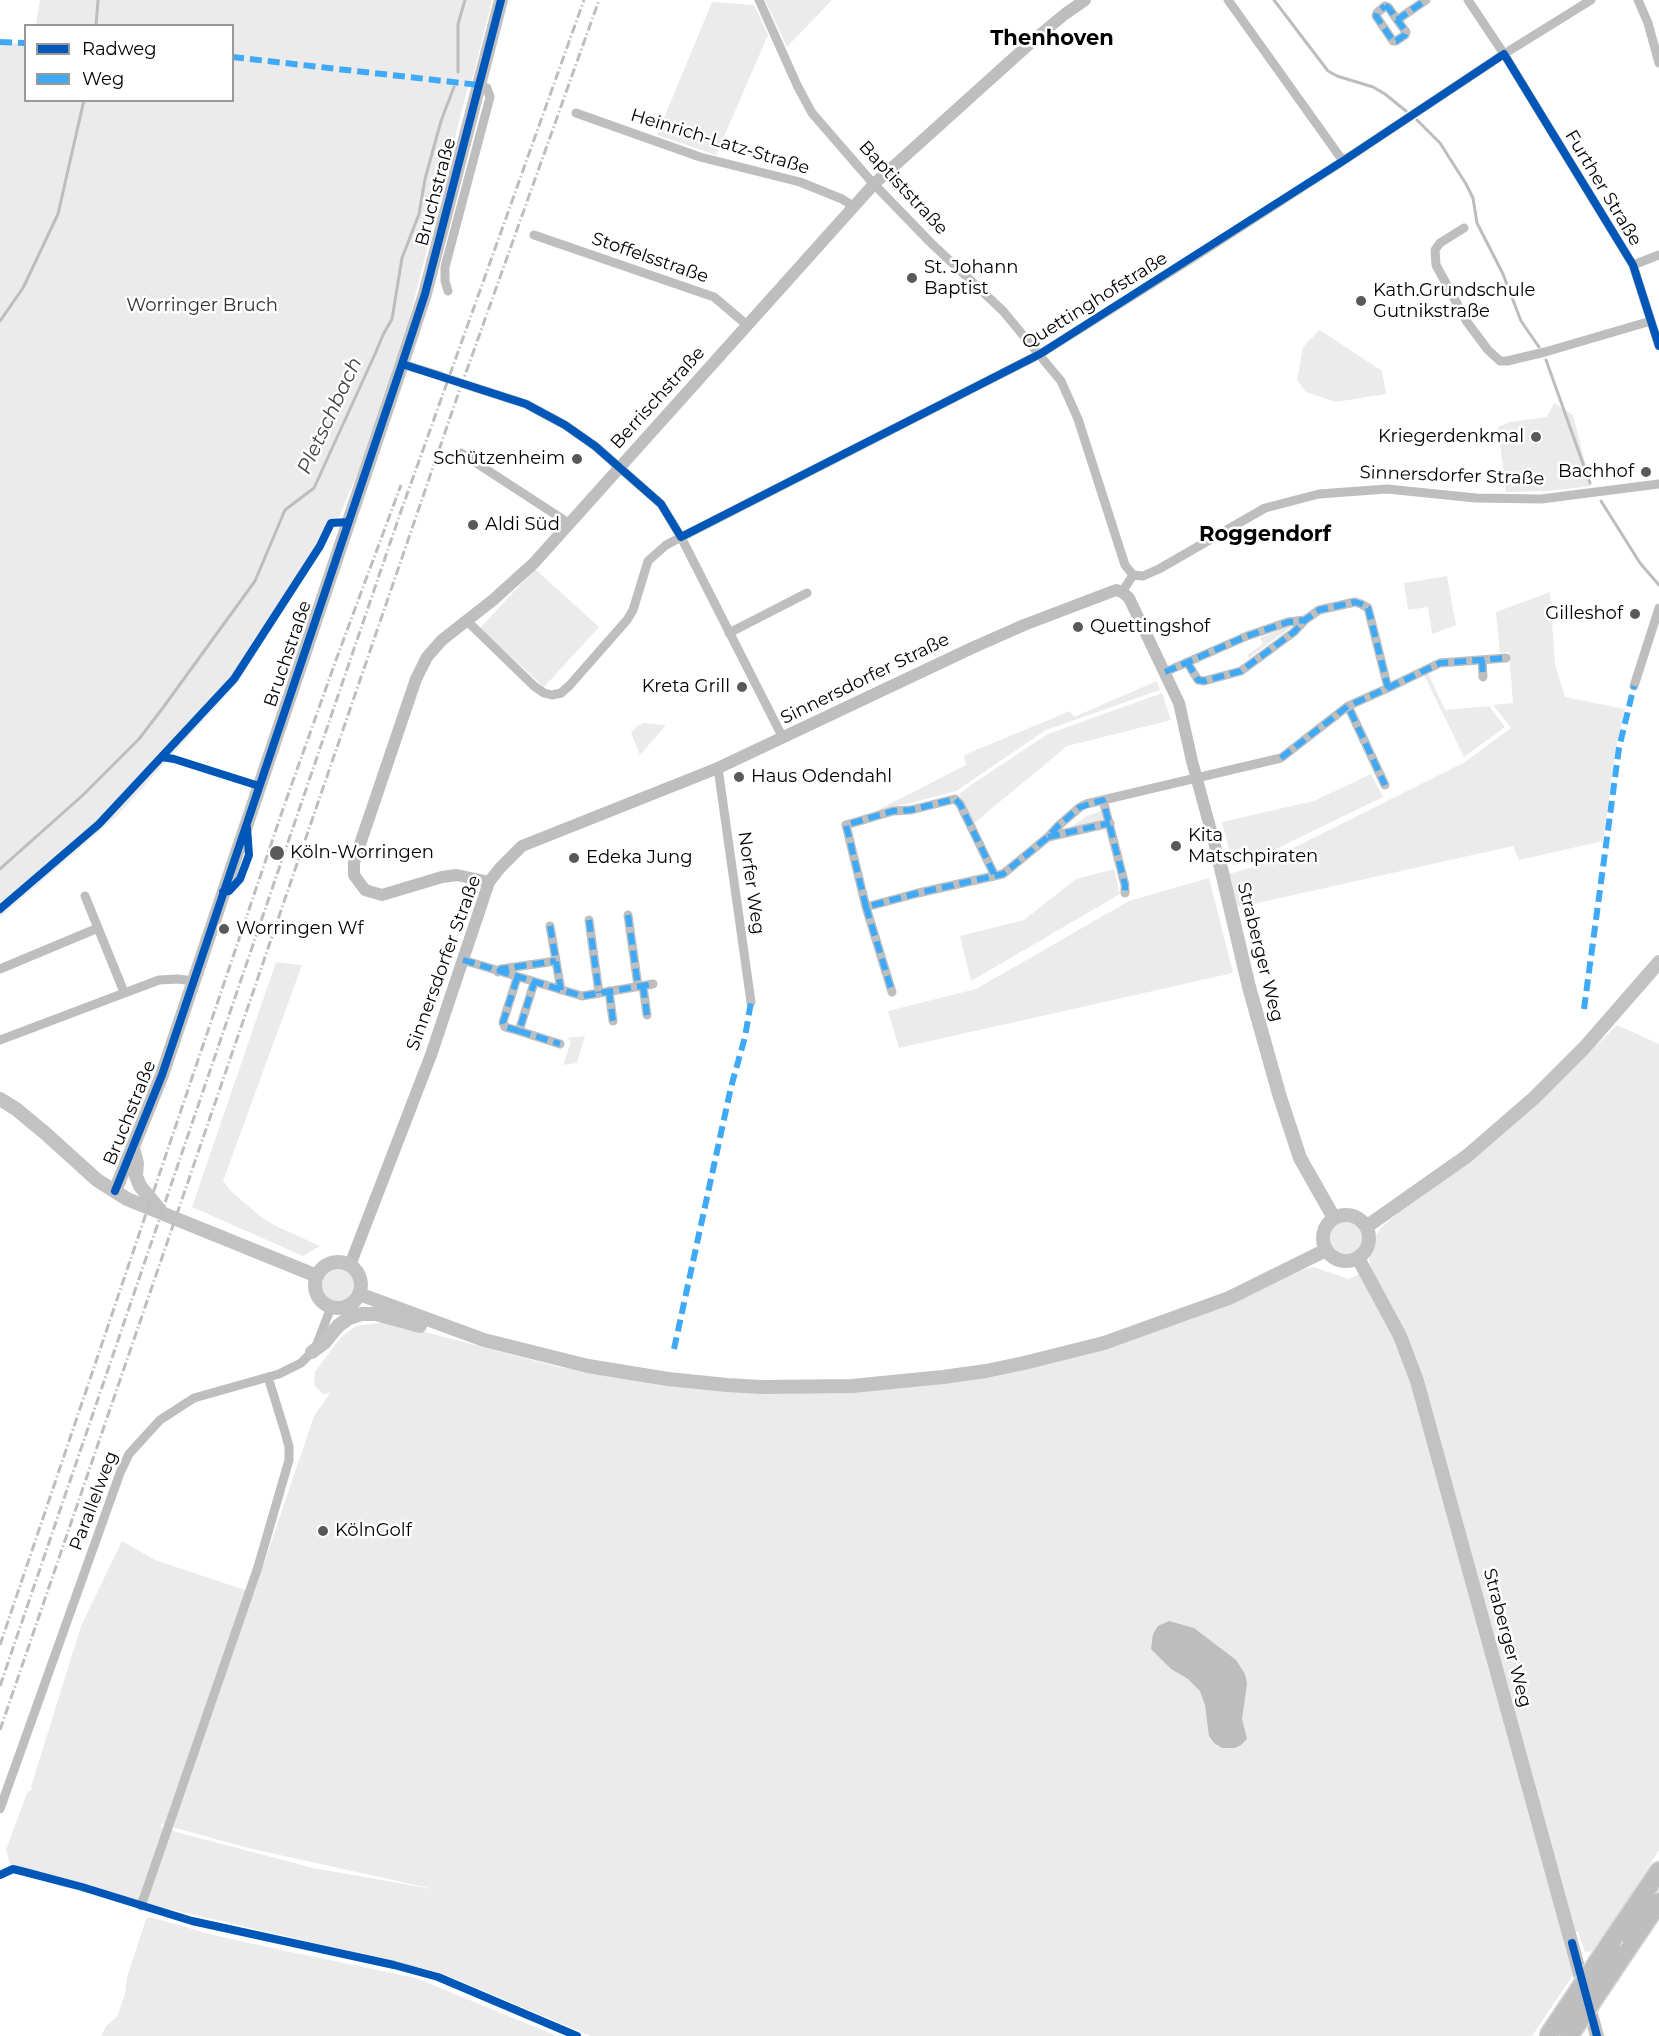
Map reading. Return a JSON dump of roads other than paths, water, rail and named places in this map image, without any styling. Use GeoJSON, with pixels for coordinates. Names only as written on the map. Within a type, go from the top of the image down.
{"type":"FeatureCollection","features":[{"type":"Feature","properties":{"kind":"highway"},"geometry":{"type":"LineString","coordinates":[[1548,2036],[1659,1871]]}},
{"type":"Feature","properties":{"kind":"highway"},"geometry":{"type":"LineString","coordinates":[[1569,2036],[1659,1902]]}},
{"type":"Feature","properties":{"kind":"main road","name":"Bruchstraße"},"geometry":{"type":"LineString","coordinates":[[317,1276],[164,1215],[115,1191],[162,1075],[425,294],[501,0]]}},
{"type":"Feature","properties":{"kind":"main road","name":"Straberger Weg"},"geometry":{"type":"LineString","coordinates":[[1220,864],[1249,987],[1279,1094],[1300,1158],[1334,1218]]}},
{"type":"Feature","properties":{"kind":"main road"},"geometry":{"type":"LineString","coordinates":[[1366,1227],[1467,1156],[1534,1098],[1585,1047],[1659,962]]}},
{"type":"Feature","properties":{"kind":"main road"},"geometry":{"type":"LineString","coordinates":[[0,1099],[16,1108],[82,1168],[115,1191]]}},
{"type":"Feature","properties":{"kind":"main road"},"geometry":{"type":"LineString","coordinates":[[134,1148],[137,1163],[136,1176],[140,1186],[164,1215]]}},
{"type":"Feature","properties":{"kind":"main road"},"geometry":{"type":"LineString","coordinates":[[1341,1215],[1355,1217],[1366,1227],[1367,1248],[1358,1258],[1340,1261],[1326,1250],[1323,1243],[1324,1229],[1334,1218],[1341,1215]]}},
{"type":"Feature","properties":{"kind":"main road"},"geometry":{"type":"LineString","coordinates":[[359,1294],[452,1330],[521,1351],[566,1361],[668,1379],[761,1387],[852,1386],[900,1382],[1005,1367],[1104,1343],[1229,1298],[1326,1250]]}},
{"type":"Feature","properties":{"kind":"main road","name":"Straberger Weg"},"geometry":{"type":"LineString","coordinates":[[1358,1258],[1400,1336],[1417,1381],[1597,2036]]}},
{"type":"Feature","properties":{"kind":"main road"},"geometry":{"type":"LineString","coordinates":[[342,1262],[350,1265],[360,1278],[359,1294],[348,1306],[331,1307],[319,1298],[315,1284],[317,1276],[327,1265],[342,1262]]}},
{"type":"Feature","properties":{"kind":"main road"},"geometry":{"type":"LineString","coordinates":[[312,1352],[324,1343],[338,1326],[349,1318],[361,1314],[384,1316],[429,1329],[452,1330]]}},
{"type":"Feature","properties":{"kind":"street","name":"Baptiststraße"},"geometry":{"type":"LineString","coordinates":[[759,0],[804,100],[827,131],[930,242],[1003,311],[1061,381],[1070,400],[1125,565],[1133,575]]}},
{"type":"Feature","properties":{"kind":"street","name":"Berrischstraße"},"geometry":{"type":"LineString","coordinates":[[489,882],[457,875],[442,877],[382,896],[365,891],[356,880],[354,863],[426,657],[442,640],[534,563],[874,183],[1028,45],[1085,0]]}},
{"type":"Feature","properties":{"kind":"street"},"geometry":{"type":"LineString","coordinates":[[1228,0],[1343,161]]}},
{"type":"Feature","properties":{"kind":"street"},"geometry":{"type":"LineString","coordinates":[[1397,20],[1426,0]]}},
{"type":"Feature","properties":{"kind":"street","name":"Further Straße"},"geometry":{"type":"LineString","coordinates":[[1468,0],[1504,54],[1633,265],[1659,346]]}},
{"type":"Feature","properties":{"kind":"street","name":"Quettinghofstraße"},"geometry":{"type":"LineString","coordinates":[[467,621],[543,693],[561,693],[627,620],[633,610],[648,561],[656,552],[681,537],[1040,354],[1591,0]]}},
{"type":"Feature","properties":{"kind":"street"},"geometry":{"type":"LineString","coordinates":[[1638,0],[1648,23],[1659,63]]}},
{"type":"Feature","properties":{"kind":"street","name":"Bruchstraße"},"geometry":{"type":"LineString","coordinates":[[448,291],[445,267],[490,97],[487,88],[479,85]]}},
{"type":"Feature","properties":{"kind":"street","name":"Heinrich-Latz-Straße"},"geometry":{"type":"LineString","coordinates":[[576,113],[700,157],[800,182],[842,199],[853,206]]}},
{"type":"Feature","properties":{"kind":"street"},"geometry":{"type":"LineString","coordinates":[[1464,228],[1440,243],[1435,250],[1436,265],[1467,322],[1488,350],[1500,361],[1545,352],[1651,321]]}},
{"type":"Feature","properties":{"kind":"street","name":"Stoffelsstraße"},"geometry":{"type":"LineString","coordinates":[[534,235],[714,297],[747,325]]}},
{"type":"Feature","properties":{"kind":"street"},"geometry":{"type":"LineString","coordinates":[[1633,265],[1659,255]]}},
{"type":"Feature","properties":{"kind":"street"},"geometry":{"type":"LineString","coordinates":[[402,364],[438,375]]}},
{"type":"Feature","properties":{"kind":"street"},"geometry":{"type":"LineString","coordinates":[[472,387],[544,412],[595,446],[661,504],[681,537],[783,738]]}},
{"type":"Feature","properties":{"kind":"street"},"geometry":{"type":"LineString","coordinates":[[462,453],[570,524]]}},
{"type":"Feature","properties":{"kind":"street","name":"Sinnersdorfer Straße"},"geometry":{"type":"LineString","coordinates":[[1133,575],[1143,576],[1159,569],[1265,508],[1319,494],[1387,489],[1476,498],[1541,499],[1659,484]]}},
{"type":"Feature","properties":{"kind":"street"},"geometry":{"type":"LineString","coordinates":[[1122,592],[1133,575]]}},
{"type":"Feature","properties":{"kind":"street","name":"Sinnersdorfer Straße"},"geometry":{"type":"LineString","coordinates":[[350,1265],[431,1055],[489,882],[522,846],[718,768],[1014,630],[1107,592],[1116,590],[1122,592]]}},
{"type":"Feature","properties":{"kind":"street","name":"Straberger Weg"},"geometry":{"type":"LineString","coordinates":[[1122,592],[1132,604],[1179,703],[1220,864]]}},
{"type":"Feature","properties":{"kind":"street"},"geometry":{"type":"LineString","coordinates":[[729,633],[807,593]]}},
{"type":"Feature","properties":{"kind":"street"},"geometry":{"type":"LineString","coordinates":[[1187,662],[1198,680],[1204,681],[1241,671],[1294,632],[1319,610],[1355,602],[1368,608],[1388,688]]}},
{"type":"Feature","properties":{"kind":"street"},"geometry":{"type":"LineString","coordinates":[[1634,686],[1659,608]]}},
{"type":"Feature","properties":{"kind":"street"},"geometry":{"type":"LineString","coordinates":[[1165,672],[1247,636],[1288,622],[1305,620]]}},
{"type":"Feature","properties":{"kind":"street"},"geometry":{"type":"LineString","coordinates":[[866,907],[994,874],[1004,874],[1080,807],[1281,758],[1348,706],[1426,669],[1440,663],[1506,658]]}},
{"type":"Feature","properties":{"kind":"street"},"geometry":{"type":"LineString","coordinates":[[1482,660],[1483,677]]}},
{"type":"Feature","properties":{"kind":"street"},"geometry":{"type":"LineString","coordinates":[[1348,706],[1385,785]]}},
{"type":"Feature","properties":{"kind":"street","name":"Norfer Weg"},"geometry":{"type":"LineString","coordinates":[[718,768],[751,1002]]}},
{"type":"Feature","properties":{"kind":"street"},"geometry":{"type":"LineString","coordinates":[[892,992],[866,907],[846,825],[893,810],[911,810],[955,800],[960,804],[994,874]]}},
{"type":"Feature","properties":{"kind":"street"},"geometry":{"type":"LineString","coordinates":[[1103,800],[1125,885],[1125,893]]}},
{"type":"Feature","properties":{"kind":"street"},"geometry":{"type":"LineString","coordinates":[[1048,837],[1110,824]]}},
{"type":"Feature","properties":{"kind":"street"},"geometry":{"type":"LineString","coordinates":[[85,896],[124,992]]}},
{"type":"Feature","properties":{"kind":"street"},"geometry":{"type":"LineString","coordinates":[[628,915],[640,986],[648,1015]]}},
{"type":"Feature","properties":{"kind":"street"},"geometry":{"type":"LineString","coordinates":[[589,920],[599,993]]}},
{"type":"Feature","properties":{"kind":"street"},"geometry":{"type":"LineString","coordinates":[[550,926],[561,990]]}},
{"type":"Feature","properties":{"kind":"street"},"geometry":{"type":"LineString","coordinates":[[0,969],[98,928]]}},
{"type":"Feature","properties":{"kind":"street"},"geometry":{"type":"LineString","coordinates":[[463,960],[582,996],[653,984]]}},
{"type":"Feature","properties":{"kind":"street"},"geometry":{"type":"LineString","coordinates":[[498,972],[501,969],[556,961]]}},
{"type":"Feature","properties":{"kind":"street"},"geometry":{"type":"LineString","coordinates":[[517,978],[503,1022],[505,1027],[560,1044]]}},
{"type":"Feature","properties":{"kind":"street"},"geometry":{"type":"LineString","coordinates":[[0,1040],[159,980],[193,981]]}},
{"type":"Feature","properties":{"kind":"street"},"geometry":{"type":"LineString","coordinates":[[519,1031],[534,983]]}},
{"type":"Feature","properties":{"kind":"street"},"geometry":{"type":"LineString","coordinates":[[609,991],[613,1021]]}},
{"type":"Feature","properties":{"kind":"street","name":"Parallelweg"},"geometry":{"type":"LineString","coordinates":[[0,1809],[120,1473],[129,1454],[160,1420],[194,1398],[268,1377],[301,1364],[312,1352],[321,1335],[331,1307]]}},
{"type":"Feature","properties":{"kind":"street"},"geometry":{"type":"LineString","coordinates":[[141,1906],[267,1540],[289,1460],[289,1447],[268,1377]]}},
{"type":"Feature","properties":{"kind":"waterway"},"geometry":{"type":"LineString","coordinates":[[96,24],[98,0]]}},
{"type":"Feature","properties":{"kind":"waterway","name":"Pletschbach"},"geometry":{"type":"LineString","coordinates":[[458,72],[458,24],[465,0]]}},
{"type":"Feature","properties":{"kind":"waterway","name":"Pletschbach"},"geometry":{"type":"LineString","coordinates":[[1274,0],[1328,71],[1373,87],[1406,111]]}},
{"type":"Feature","properties":{"kind":"waterway","name":"Pletschbach"},"geometry":{"type":"LineString","coordinates":[[0,869],[83,795],[139,739],[255,581],[285,510],[314,488],[392,319],[402,258],[419,214],[425,179],[441,121],[454,87]]}},
{"type":"Feature","properties":{"kind":"waterway"},"geometry":{"type":"LineString","coordinates":[[0,321],[23,288],[58,214],[84,102]]}},
{"type":"Feature","properties":{"kind":"waterway","name":"Pletschbach"},"geometry":{"type":"LineString","coordinates":[[1417,120],[1440,143],[1466,184],[1473,198],[1477,223],[1503,274],[1521,321],[1539,347]]}},
{"type":"Feature","properties":{"kind":"waterway","name":"Pletschbach"},"geometry":{"type":"LineString","coordinates":[[1546,360],[1590,483]]}},
{"type":"Feature","properties":{"kind":"waterway","name":"Pletschbach"},"geometry":{"type":"LineString","coordinates":[[1601,501],[1640,563],[1659,585]]}},
{"type":"Feature","properties":{"kind":"tunnel"},"geometry":{"type":"LineString","coordinates":[[438,375],[473,387]]}},
{"type":"Feature","properties":{"kind":"railway"},"geometry":{"type":"LineString","coordinates":[[0,1686],[400,514],[584,0]]}},
{"type":"Feature","properties":{"kind":"railway"},"geometry":{"type":"LineString","coordinates":[[0,1730],[454,406],[599,0]]}},
{"type":"Feature","properties":{"kind":"railway"},"geometry":{"type":"LineString","coordinates":[[0,1645],[283,809],[401,485]]}},
{"type":"Feature","properties":{"kind":"place","name":"St. Johann Baptist"},"geometry":{"type":"Point","coordinates":[912,278]}},
{"type":"Feature","properties":{"kind":"place","name":"Kath.Grundschule Gutnikstraße"},"geometry":{"type":"Point","coordinates":[1361,301]}},
{"type":"Feature","properties":{"kind":"place","name":"Kriegerdenkmal"},"geometry":{"type":"Point","coordinates":[1536,437]}},
{"type":"Feature","properties":{"kind":"place","name":"Schützenheim"},"geometry":{"type":"Point","coordinates":[577,459]}},
{"type":"Feature","properties":{"kind":"place","name":"Bachhof"},"geometry":{"type":"Point","coordinates":[1646,472]}},
{"type":"Feature","properties":{"kind":"place","name":"Aldi Süd"},"geometry":{"type":"Point","coordinates":[473,525]}},
{"type":"Feature","properties":{"kind":"place","name":"Gilleshof"},"geometry":{"type":"Point","coordinates":[1635,614]}},
{"type":"Feature","properties":{"kind":"place","name":"Quettingshof"},"geometry":{"type":"Point","coordinates":[1078,627]}},
{"type":"Feature","properties":{"kind":"place","name":"Kreta Grill"},"geometry":{"type":"Point","coordinates":[742,687]}},
{"type":"Feature","properties":{"kind":"place","name":"Haus Odendahl"},"geometry":{"type":"Point","coordinates":[739,777]}},
{"type":"Feature","properties":{"kind":"place","name":"Kita Matschpiraten"},"geometry":{"type":"Point","coordinates":[1176,846]}},
{"type":"Feature","properties":{"kind":"place","name":"Köln-Worringen"},"geometry":{"type":"Point","coordinates":[277,853]}},
{"type":"Feature","properties":{"kind":"place","name":"Edeka Jung"},"geometry":{"type":"Point","coordinates":[574,858]}},
{"type":"Feature","properties":{"kind":"place","name":"Worringen Wf"},"geometry":{"type":"Point","coordinates":[224,929]}},
{"type":"Feature","properties":{"kind":"place","name":"KölnGolf"},"geometry":{"type":"Point","coordinates":[323,1531]}},
{"type":"Feature","properties":{"kind":"district","name":"Thenhoven"},"geometry":{"type":"Point","coordinates":[1052,39]}},
{"type":"Feature","properties":{"kind":"district","name":"Roggendorf"},"geometry":{"type":"Point","coordinates":[1265,535]}},
{"type":"Feature","properties":{"kind":"park label","name":"Worringer Bruch"},"geometry":{"type":"Point","coordinates":[202,306]}}]}
